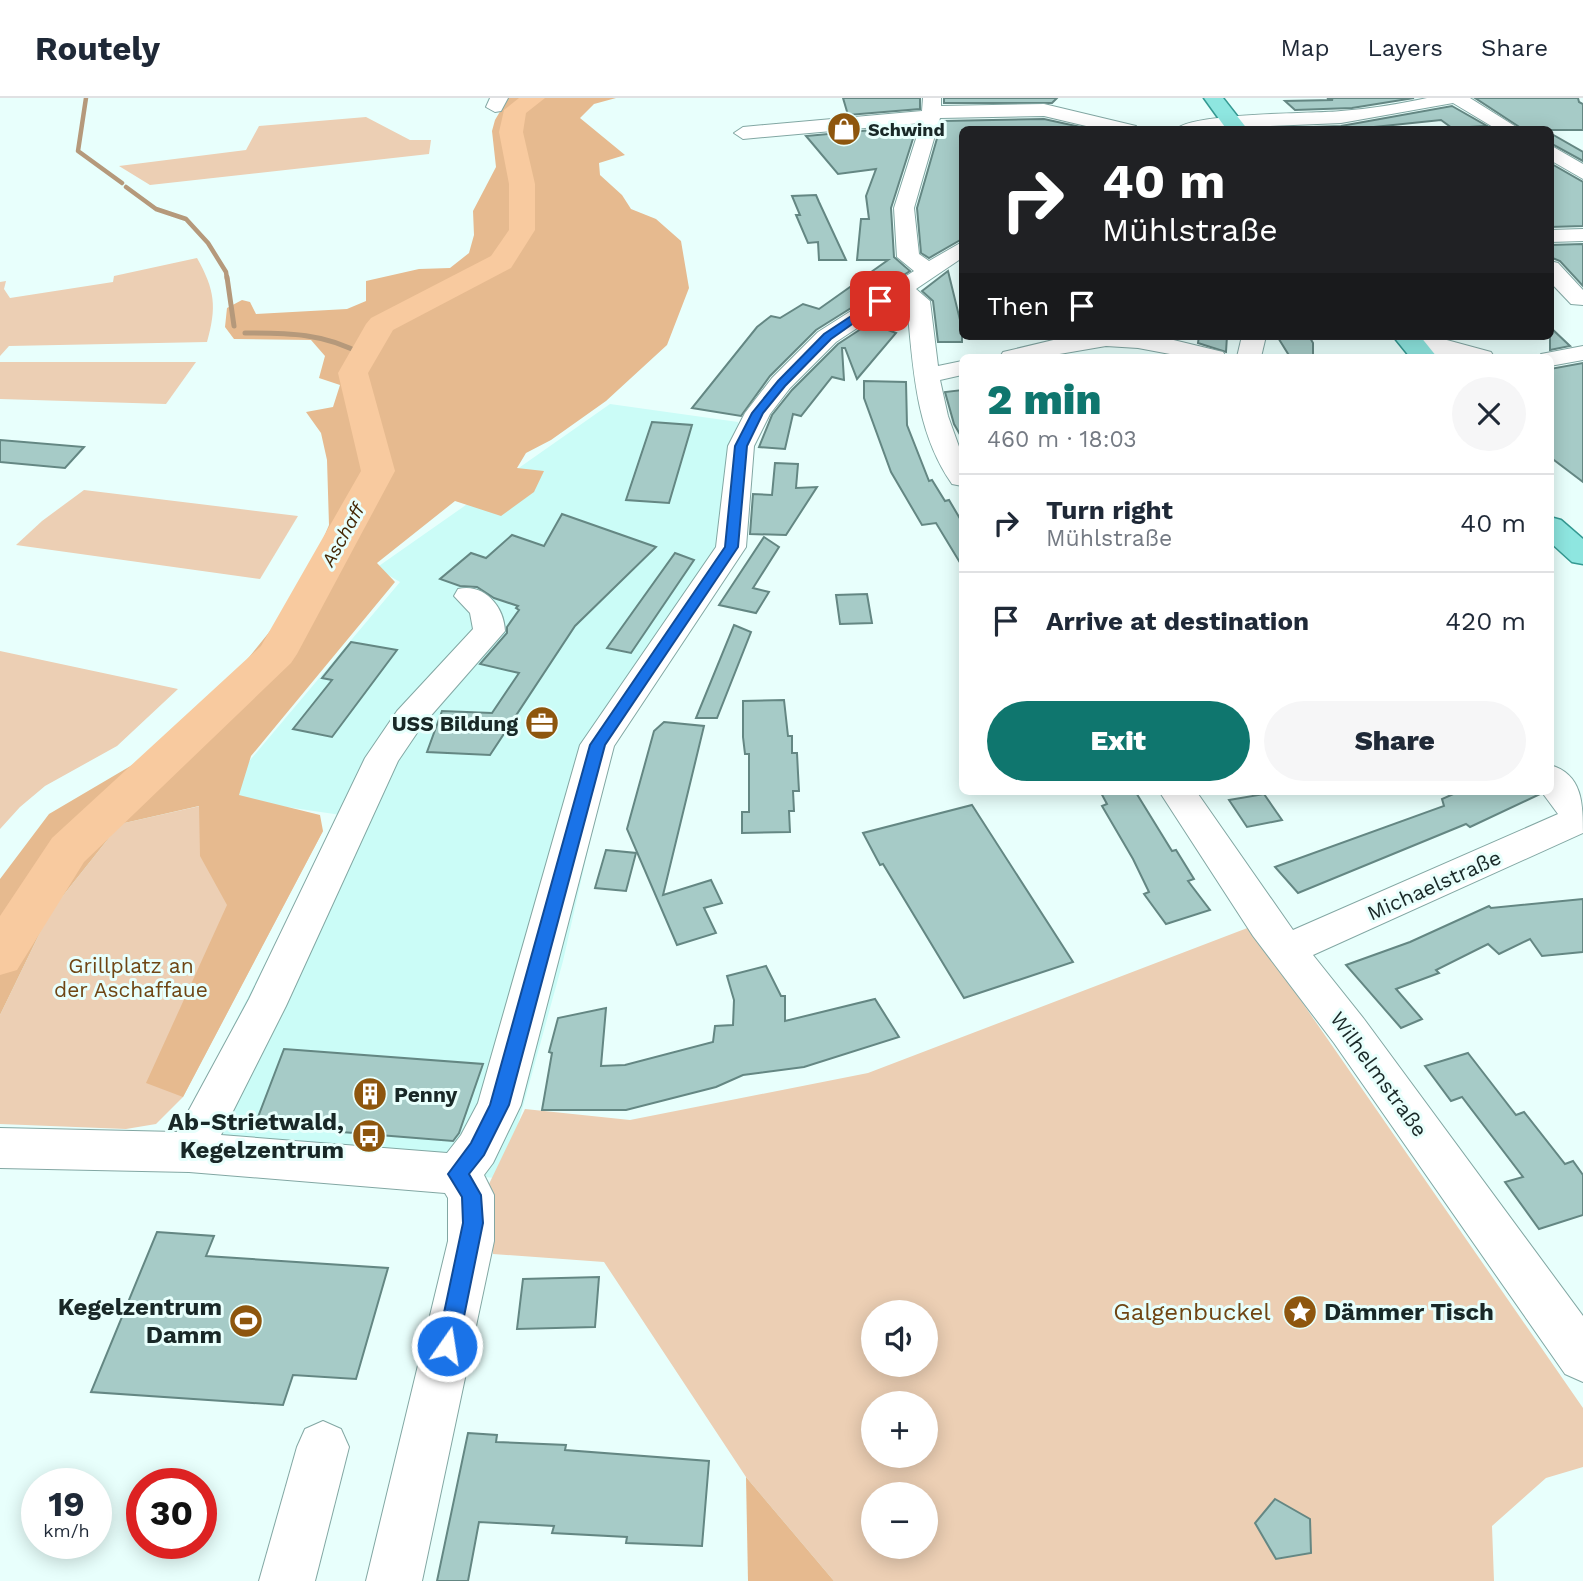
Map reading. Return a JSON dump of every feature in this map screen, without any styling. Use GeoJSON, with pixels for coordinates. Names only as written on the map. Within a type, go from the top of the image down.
{"type":"FeatureCollection","features":[{"type":"Feature","properties":{"kind":"main road"},"geometry":{"type":"LineString","coordinates":[[1213,98],[1232,126]]}},
{"type":"Feature","properties":{"kind":"main road"},"geometry":{"type":"LineString","coordinates":[[1395,346],[1416,354]]}},
{"type":"Feature","properties":{"kind":"main road"},"geometry":{"type":"LineString","coordinates":[[1554,526],[1583,555]]}},
{"type":"Feature","properties":{"kind":"street"},"geometry":{"type":"LineString","coordinates":[[1244,126],[1392,111],[1455,98],[1506,126]]}},
{"type":"Feature","properties":{"kind":"street"},"geometry":{"type":"LineString","coordinates":[[743,133],[932,109],[1044,110],[1112,126]]}},
{"type":"Feature","properties":{"kind":"street"},"geometry":{"type":"LineString","coordinates":[[928,270],[908,257],[904,210],[921,160],[932,109]]}},
{"type":"Feature","properties":{"kind":"street"},"geometry":{"type":"LineString","coordinates":[[1554,155],[1583,173]]}},
{"type":"Feature","properties":{"kind":"street"},"geometry":{"type":"LineString","coordinates":[[1554,236],[1583,235]]}},
{"type":"Feature","properties":{"kind":"street"},"geometry":{"type":"LineString","coordinates":[[458,1174],[477,1149],[499,1105],[597,745],[731,547],[741,446],[758,413],[781,383],[827,337],[959,251]]}},
{"type":"Feature","properties":{"kind":"street"},"geometry":{"type":"LineString","coordinates":[[1554,272],[1579,299]]}},
{"type":"Feature","properties":{"kind":"street"},"geometry":{"type":"LineString","coordinates":[[900,288],[918,301],[936,427],[950,461],[959,474]]}},
{"type":"Feature","properties":{"kind":"street"},"geometry":{"type":"LineString","coordinates":[[1026,354],[1090,340]]}},
{"type":"Feature","properties":{"kind":"street"},"geometry":{"type":"LineString","coordinates":[[1125,340],[1201,354]]}},
{"type":"Feature","properties":{"kind":"street"},"geometry":{"type":"LineString","coordinates":[[1421,340],[1469,354]]}},
{"type":"Feature","properties":{"kind":"street"},"geometry":{"type":"LineString","coordinates":[[1554,358],[1583,353]]}},
{"type":"Feature","properties":{"kind":"street"},"geometry":{"type":"LineString","coordinates":[[929,375],[959,369]]}},
{"type":"Feature","properties":{"kind":"street"},"geometry":{"type":"LineString","coordinates":[[189,1152],[266,1006],[382,758],[409,719],[489,631],[489,618],[483,606],[469,596]]}},
{"type":"Feature","properties":{"kind":"street"},"geometry":{"type":"LineString","coordinates":[[1554,782],[1582,819]]}},
{"type":"Feature","properties":{"kind":"street","name":"Wilhelmstraße"},"geometry":{"type":"LineString","coordinates":[[1180,795],[1285,950],[1349,1031],[1583,1357]]}},
{"type":"Feature","properties":{"kind":"street","name":"Michaelstraße"},"geometry":{"type":"LineString","coordinates":[[1285,950],[1582,819]]}},
{"type":"Feature","properties":{"kind":"street"},"geometry":{"type":"LineString","coordinates":[[0,1148],[189,1152],[458,1174]]}},
{"type":"Feature","properties":{"kind":"street"},"geometry":{"type":"LineString","coordinates":[[394,1581],[471,1241],[471,1195],[458,1174]]}},
{"type":"Feature","properties":{"kind":"street"},"geometry":{"type":"LineString","coordinates":[[287,1581],[323,1447]]}},
{"type":"Feature","properties":{"kind":"shaded area"},"geometry":{"type":"Polygon","coordinates":[[[508,98],[616,98],[594,104],[580,118],[625,155],[599,163],[600,175],[622,195],[631,209],[656,219],[681,241],[689,288],[667,345],[606,401],[551,440],[526,453],[517,468],[544,471],[534,492],[501,516],[455,501],[377,563],[395,582],[251,756],[239,795],[320,815],[323,831],[183,1097],[146,1083],[227,905],[200,856],[199,806],[120,824],[50,912],[0,1015],[0,879],[49,814],[139,761],[217,697],[299,595],[329,525],[327,460],[321,433],[306,412],[333,407],[340,385],[319,378],[325,356],[311,340],[234,339],[225,327],[227,308],[242,300],[250,302],[256,314],[347,309],[366,301],[366,281],[419,269],[450,268],[469,253],[474,235],[473,211],[496,167],[492,131],[508,98]]]}},
{"type":"Feature","properties":{"kind":"shaded area"},"geometry":{"type":"Polygon","coordinates":[[[610,404],[738,422],[740,541],[621,728],[608,761],[563,961],[503,1179],[174,1142],[341,815],[219,797],[400,582],[376,568],[610,404]]]}},
{"type":"Feature","properties":{"kind":"shaded area"},"geometry":{"type":"Polygon","coordinates":[[[746,1477],[834,1581],[748,1581],[746,1477]]]}},
{"type":"Feature","properties":{"kind":"green space"},"geometry":{"type":"Polygon","coordinates":[[[366,117],[410,140],[431,140],[429,154],[150,185],[119,166],[246,150],[259,126],[366,117]]]}},
{"type":"Feature","properties":{"kind":"green space"},"geometry":{"type":"Polygon","coordinates":[[[197,258],[211,289],[213,308],[207,342],[9,346],[0,356],[0,282],[6,281],[4,289],[10,298],[113,282],[114,276],[197,258]]]}},
{"type":"Feature","properties":{"kind":"green space"},"geometry":{"type":"Polygon","coordinates":[[[0,362],[196,362],[166,404],[0,399],[0,362]]]}},
{"type":"Feature","properties":{"kind":"green space"},"geometry":{"type":"Polygon","coordinates":[[[84,490],[298,516],[260,579],[16,545],[42,521],[84,490]]]}},
{"type":"Feature","properties":{"kind":"green space"},"geometry":{"type":"Polygon","coordinates":[[[0,651],[178,689],[117,746],[45,786],[0,829],[0,651]]]}},
{"type":"Feature","properties":{"kind":"green space","name":"Grillplatz an der Aschaffaue"},"geometry":{"type":"Polygon","coordinates":[[[200,806],[200,856],[323,831],[183,1097],[156,1124],[126,1129],[0,1124],[0,1015],[50,912],[120,824],[200,806]]]}},
{"type":"Feature","properties":{"kind":"green space","name":"Galgenbuckel"},"geometry":{"type":"Polygon","coordinates":[[[1250,927],[1583,1408],[1583,1467],[1546,1478],[1492,1526],[1494,1581],[834,1581],[746,1477],[604,1262],[493,1254],[489,1184],[525,1109],[630,1120],[868,1073],[1250,927]]]}},
{"type":"Feature","properties":{"kind":"building"},"geometry":{"type":"Polygon","coordinates":[[[843,98],[920,98],[920,109],[848,115],[843,98]]]}},
{"type":"Feature","properties":{"kind":"building"},"geometry":{"type":"Polygon","coordinates":[[[944,98],[1057,98],[1052,103],[944,103],[944,98]]]}},
{"type":"Feature","properties":{"kind":"building"},"geometry":{"type":"Polygon","coordinates":[[[1327,98],[1414,98],[1352,108],[1295,110],[1285,101],[1333,100],[1327,98]]]}},
{"type":"Feature","properties":{"kind":"building"},"geometry":{"type":"Polygon","coordinates":[[[1475,98],[1578,98],[1583,104],[1583,130],[1554,130],[1554,126],[1518,126],[1475,98]]]}},
{"type":"Feature","properties":{"kind":"building"},"geometry":{"type":"Polygon","coordinates":[[[1452,106],[1487,126],[1449,126],[1441,120],[1383,126],[1341,126],[1452,106]]]}},
{"type":"Feature","properties":{"kind":"building"},"geometry":{"type":"Polygon","coordinates":[[[1044,119],[1076,126],[959,126],[959,241],[929,258],[921,253],[917,208],[942,121],[1044,119]]]}},
{"type":"Feature","properties":{"kind":"building"},"geometry":{"type":"Polygon","coordinates":[[[917,126],[891,208],[894,257],[910,271],[816,330],[770,376],[741,416],[692,408],[757,327],[771,316],[780,318],[803,304],[819,309],[888,260],[857,260],[861,219],[869,219],[866,196],[876,169],[838,174],[806,136],[917,126]]]}},
{"type":"Feature","properties":{"kind":"building"},"geometry":{"type":"Polygon","coordinates":[[[1554,135],[1583,152],[1583,161],[1554,145],[1554,135]]]}},
{"type":"Feature","properties":{"kind":"building"},"geometry":{"type":"Polygon","coordinates":[[[1554,165],[1583,182],[1583,226],[1554,227],[1554,165]]]}},
{"type":"Feature","properties":{"kind":"building"},"geometry":{"type":"Polygon","coordinates":[[[816,195],[846,260],[819,260],[818,242],[808,243],[796,215],[800,215],[792,196],[816,195]]]}},
{"type":"Feature","properties":{"kind":"building"},"geometry":{"type":"Polygon","coordinates":[[[1583,244],[1583,286],[1560,261],[1554,259],[1554,245],[1583,244]]]}},
{"type":"Feature","properties":{"kind":"building"},"geometry":{"type":"Polygon","coordinates":[[[948,271],[959,316],[959,340],[962,342],[938,342],[933,301],[922,291],[948,271]]]}},
{"type":"Feature","properties":{"kind":"building"},"geometry":{"type":"Polygon","coordinates":[[[870,323],[896,333],[857,379],[845,348],[842,348],[844,380],[832,377],[801,416],[793,414],[785,449],[759,447],[772,415],[792,390],[838,344],[870,323]]]}},
{"type":"Feature","properties":{"kind":"building"},"geometry":{"type":"Polygon","coordinates":[[[1554,331],[1570,346],[1550,350],[1554,331]]]}},
{"type":"Feature","properties":{"kind":"building"},"geometry":{"type":"Polygon","coordinates":[[[1198,340],[1227,340],[1226,352],[1198,343],[1198,340]]]}},
{"type":"Feature","properties":{"kind":"building"},"geometry":{"type":"Polygon","coordinates":[[[1279,340],[1311,340],[1313,343],[1313,354],[1288,354],[1279,340]]]}},
{"type":"Feature","properties":{"kind":"building"},"geometry":{"type":"Polygon","coordinates":[[[1583,363],[1583,482],[1554,460],[1554,368],[1583,363]]]}},
{"type":"Feature","properties":{"kind":"building"},"geometry":{"type":"Polygon","coordinates":[[[864,381],[906,382],[907,425],[929,481],[932,480],[945,501],[949,500],[959,517],[959,561],[936,523],[922,525],[891,472],[864,398],[864,381]]]}},
{"type":"Feature","properties":{"kind":"building"},"geometry":{"type":"Polygon","coordinates":[[[959,390],[959,433],[954,424],[945,392],[959,390]]]}},
{"type":"Feature","properties":{"kind":"building"},"geometry":{"type":"Polygon","coordinates":[[[652,422],[692,425],[669,503],[626,500],[652,422]]]}},
{"type":"Feature","properties":{"kind":"building"},"geometry":{"type":"Polygon","coordinates":[[[0,440],[84,447],[65,468],[0,462],[0,440]]]}},
{"type":"Feature","properties":{"kind":"building"},"geometry":{"type":"Polygon","coordinates":[[[775,463],[798,464],[796,488],[817,487],[786,535],[750,534],[753,494],[772,495],[775,463]]]}},
{"type":"Feature","properties":{"kind":"building"},"geometry":{"type":"Polygon","coordinates":[[[562,514],[656,547],[575,626],[490,755],[427,752],[442,711],[492,713],[519,673],[480,664],[507,633],[507,627],[519,610],[516,608],[518,606],[494,598],[477,587],[460,586],[440,579],[471,553],[486,558],[512,535],[544,546],[562,514]]]}},
{"type":"Feature","properties":{"kind":"building"},"geometry":{"type":"Polygon","coordinates":[[[764,537],[779,547],[753,588],[769,592],[756,613],[719,605],[764,537]]]}},
{"type":"Feature","properties":{"kind":"building"},"geometry":{"type":"Polygon","coordinates":[[[675,553],[694,560],[631,653],[607,648],[675,553]]]}},
{"type":"Feature","properties":{"kind":"building"},"geometry":{"type":"Polygon","coordinates":[[[867,594],[872,623],[840,624],[836,595],[867,594]]]}},
{"type":"Feature","properties":{"kind":"building"},"geometry":{"type":"Polygon","coordinates":[[[734,625],[751,632],[717,718],[696,718],[734,625]]]}},
{"type":"Feature","properties":{"kind":"building"},"geometry":{"type":"Polygon","coordinates":[[[351,642],[397,650],[332,737],[293,729],[332,680],[322,678],[351,642]]]}},
{"type":"Feature","properties":{"kind":"building"},"geometry":{"type":"Polygon","coordinates":[[[784,700],[788,736],[792,736],[792,753],[797,753],[799,791],[793,791],[794,811],[789,811],[790,832],[742,833],[742,812],[749,812],[749,754],[745,754],[743,737],[743,701],[784,700]]]}},
{"type":"Feature","properties":{"kind":"building"},"geometry":{"type":"Polygon","coordinates":[[[664,722],[704,726],[663,895],[711,880],[722,903],[704,908],[716,933],[677,945],[627,829],[654,731],[664,722]]]}},
{"type":"Feature","properties":{"kind":"building"},"geometry":{"type":"Polygon","coordinates":[[[1102,795],[1137,795],[1172,851],[1176,850],[1194,879],[1188,881],[1210,910],[1166,924],[1144,894],[1149,892],[1102,806],[1107,804],[1102,795]]]}},
{"type":"Feature","properties":{"kind":"building"},"geometry":{"type":"Polygon","coordinates":[[[1265,795],[1282,820],[1247,827],[1229,800],[1265,795]]]}},
{"type":"Feature","properties":{"kind":"building"},"geometry":{"type":"Polygon","coordinates":[[[1451,795],[1538,795],[1470,827],[1466,824],[1298,893],[1275,867],[1444,806],[1442,799],[1451,795]]]}},
{"type":"Feature","properties":{"kind":"building"},"geometry":{"type":"Polygon","coordinates":[[[972,805],[1073,962],[964,998],[883,864],[880,865],[863,833],[972,805]]]}},
{"type":"Feature","properties":{"kind":"building"},"geometry":{"type":"Polygon","coordinates":[[[606,850],[636,853],[626,891],[595,888],[606,850]]]}},
{"type":"Feature","properties":{"kind":"building"},"geometry":{"type":"Polygon","coordinates":[[[1583,899],[1583,952],[1542,956],[1530,939],[1499,954],[1488,944],[1436,970],[1439,973],[1396,989],[1422,1019],[1401,1028],[1346,965],[1410,942],[1489,906],[1491,908],[1583,899]]]}},
{"type":"Feature","properties":{"kind":"building"},"geometry":{"type":"Polygon","coordinates":[[[766,966],[781,996],[785,996],[785,1021],[875,999],[899,1037],[804,1067],[743,1075],[716,1087],[626,1110],[542,1110],[552,1053],[549,1052],[558,1018],[606,1008],[601,1066],[625,1065],[713,1042],[715,1026],[733,1025],[734,1000],[727,976],[766,966]]]}},
{"type":"Feature","properties":{"kind":"building","name":"Penny"},"geometry":{"type":"Polygon","coordinates":[[[284,1049],[483,1064],[459,1133],[453,1141],[255,1125],[284,1049]]]}},
{"type":"Feature","properties":{"kind":"building"},"geometry":{"type":"Polygon","coordinates":[[[1468,1053],[1516,1115],[1524,1112],[1565,1164],[1573,1161],[1583,1175],[1583,1215],[1539,1229],[1505,1182],[1523,1177],[1462,1097],[1451,1101],[1425,1066],[1468,1053]]]}},
{"type":"Feature","properties":{"kind":"building","name":"Kegelzentrum Damm"},"geometry":{"type":"Polygon","coordinates":[[[157,1232],[214,1236],[206,1256],[388,1268],[356,1379],[293,1375],[283,1405],[91,1392],[157,1232]]]}},
{"type":"Feature","properties":{"kind":"building"},"geometry":{"type":"Polygon","coordinates":[[[599,1277],[595,1327],[517,1329],[523,1279],[599,1277]]]}},
{"type":"Feature","properties":{"kind":"building"},"geometry":{"type":"Polygon","coordinates":[[[468,1433],[497,1435],[496,1442],[566,1445],[565,1450],[709,1461],[702,1546],[626,1543],[627,1537],[552,1533],[554,1526],[479,1522],[468,1581],[437,1581],[468,1433]]]}},
{"type":"Feature","properties":{"kind":"building"},"geometry":{"type":"Polygon","coordinates":[[[1275,1499],[1310,1519],[1311,1553],[1276,1559],[1255,1523],[1275,1499]]]}},
{"type":"Feature","properties":{"kind":"waterway"},"geometry":{"type":"LineString","coordinates":[[86,98],[78,151],[122,183]]}},
{"type":"Feature","properties":{"kind":"waterway","name":"Aschaff"},"geometry":{"type":"LineString","coordinates":[[0,956],[68,850],[277,654],[378,471],[353,373],[381,324],[501,262],[522,230],[522,184],[511,132],[515,110],[534,98]]}},
{"type":"Feature","properties":{"kind":"waterway"},"geometry":{"type":"LineString","coordinates":[[126,187],[156,209],[186,219],[208,243],[226,272],[227,279]]}},
{"type":"Feature","properties":{"kind":"waterway"},"geometry":{"type":"LineString","coordinates":[[227,277],[234,326]]}},
{"type":"Feature","properties":{"kind":"waterway"},"geometry":{"type":"LineString","coordinates":[[245,333],[320,338],[363,355]]}},
{"type":"Feature","properties":{"kind":"place","name":"Schwind"},"geometry":{"type":"Point","coordinates":[844,129]}},
{"type":"Feature","properties":{"kind":"place","name":"USS Bildung"},"geometry":{"type":"Point","coordinates":[542,723]}},
{"type":"Feature","properties":{"kind":"place","name":"Penny"},"geometry":{"type":"Point","coordinates":[370,1094]}},
{"type":"Feature","properties":{"kind":"place","name":"Ab-Strietwald, Kegelzentrum"},"geometry":{"type":"Point","coordinates":[369,1136]}},
{"type":"Feature","properties":{"kind":"place","name":"Dämmer Tisch"},"geometry":{"type":"Point","coordinates":[1300,1312]}},
{"type":"Feature","properties":{"kind":"place","name":"Kegelzentrum Damm"},"geometry":{"type":"Point","coordinates":[246,1321]}},
{"type":"Feature","properties":{"kind":"route"},"geometry":{"type":"LineString","coordinates":[[447,1346],[473,1223],[471,1195],[458,1174],[477,1149],[499,1105],[597,745],[731,547],[741,446],[758,413],[781,383],[827,337],[880,301]]}}]}
